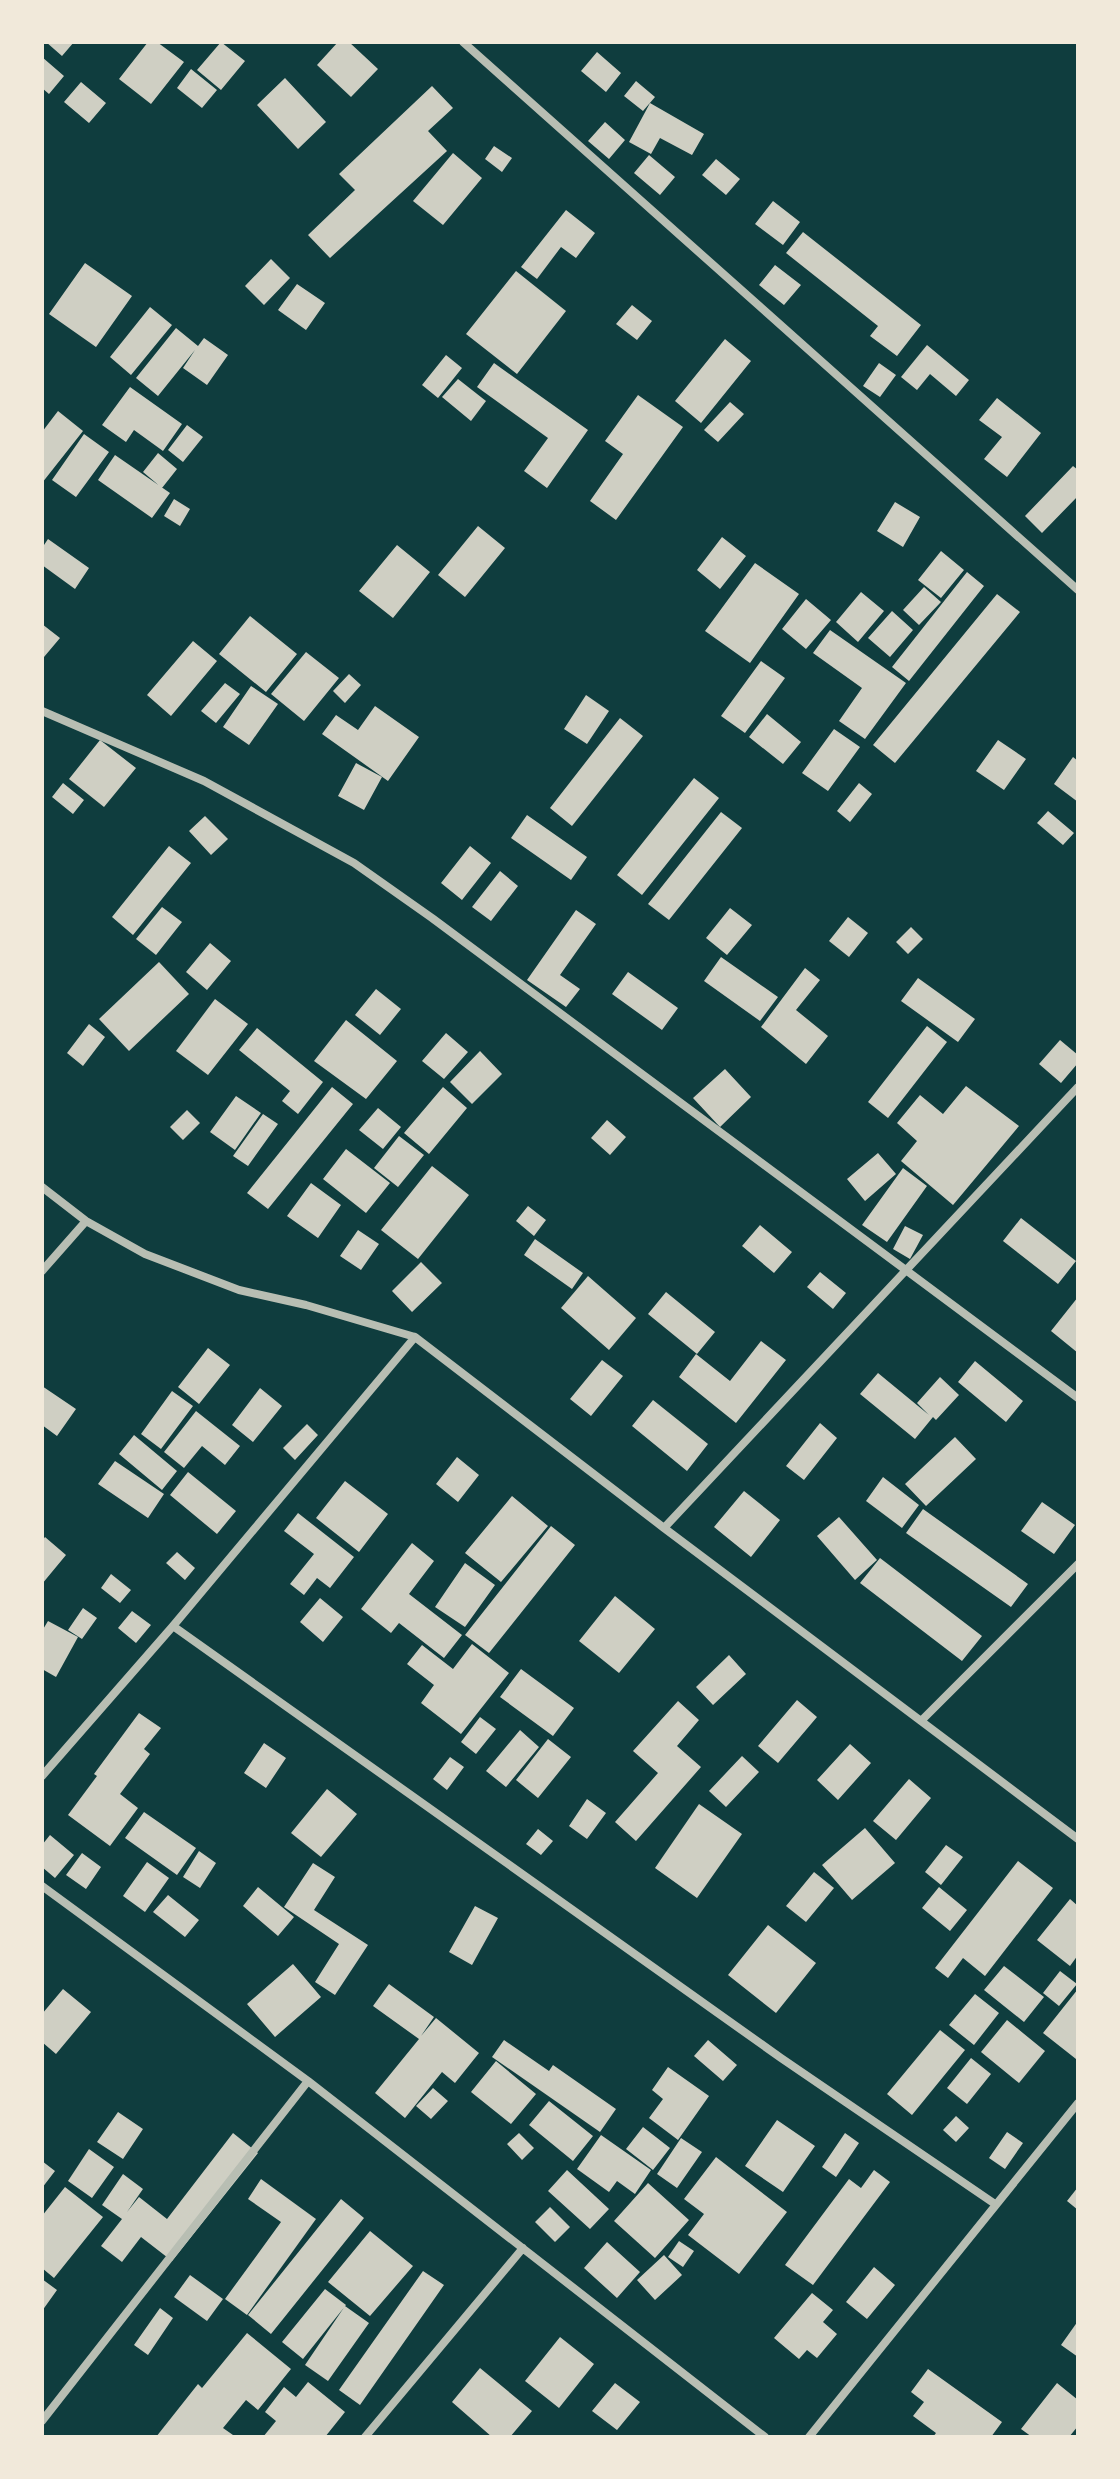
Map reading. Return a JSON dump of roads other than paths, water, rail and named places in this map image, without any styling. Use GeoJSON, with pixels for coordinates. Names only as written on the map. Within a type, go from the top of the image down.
{"type":"FeatureCollection","features":[{"type":"Feature","properties":{"kind":"street"},"geometry":{"type":"LineString","coordinates":[[463,42],[1078,590]]}},
{"type":"Feature","properties":{"kind":"street"},"geometry":{"type":"LineString","coordinates":[[42,711],[204,781],[354,863],[1078,1398]]}},
{"type":"Feature","properties":{"kind":"street"},"geometry":{"type":"LineString","coordinates":[[664,1528],[1078,1087]]}},
{"type":"Feature","properties":{"kind":"street"},"geometry":{"type":"LineString","coordinates":[[42,1187],[86,1221],[145,1254],[239,1290],[306,1305],[415,1337],[1078,1839]]}},
{"type":"Feature","properties":{"kind":"street"},"geometry":{"type":"LineString","coordinates":[[42,1271],[86,1221]]}},
{"type":"Feature","properties":{"kind":"street"},"geometry":{"type":"LineString","coordinates":[[42,1776],[173,1626],[415,1337]]}},
{"type":"Feature","properties":{"kind":"street"},"geometry":{"type":"LineString","coordinates":[[922,1720],[1078,1564]]}},
{"type":"Feature","properties":{"kind":"street"},"geometry":{"type":"LineString","coordinates":[[173,1626],[781,2058],[995,2204]]}},
{"type":"Feature","properties":{"kind":"street"},"geometry":{"type":"LineString","coordinates":[[42,1886],[308,2081],[765,2437]]}},
{"type":"Feature","properties":{"kind":"street"},"geometry":{"type":"LineString","coordinates":[[42,2421],[308,2081]]}},
{"type":"Feature","properties":{"kind":"street"},"geometry":{"type":"LineString","coordinates":[[809,2437],[1078,2103]]}},
{"type":"Feature","properties":{"kind":"street"},"geometry":{"type":"LineString","coordinates":[[365,2437],[523,2248]]}}]}
